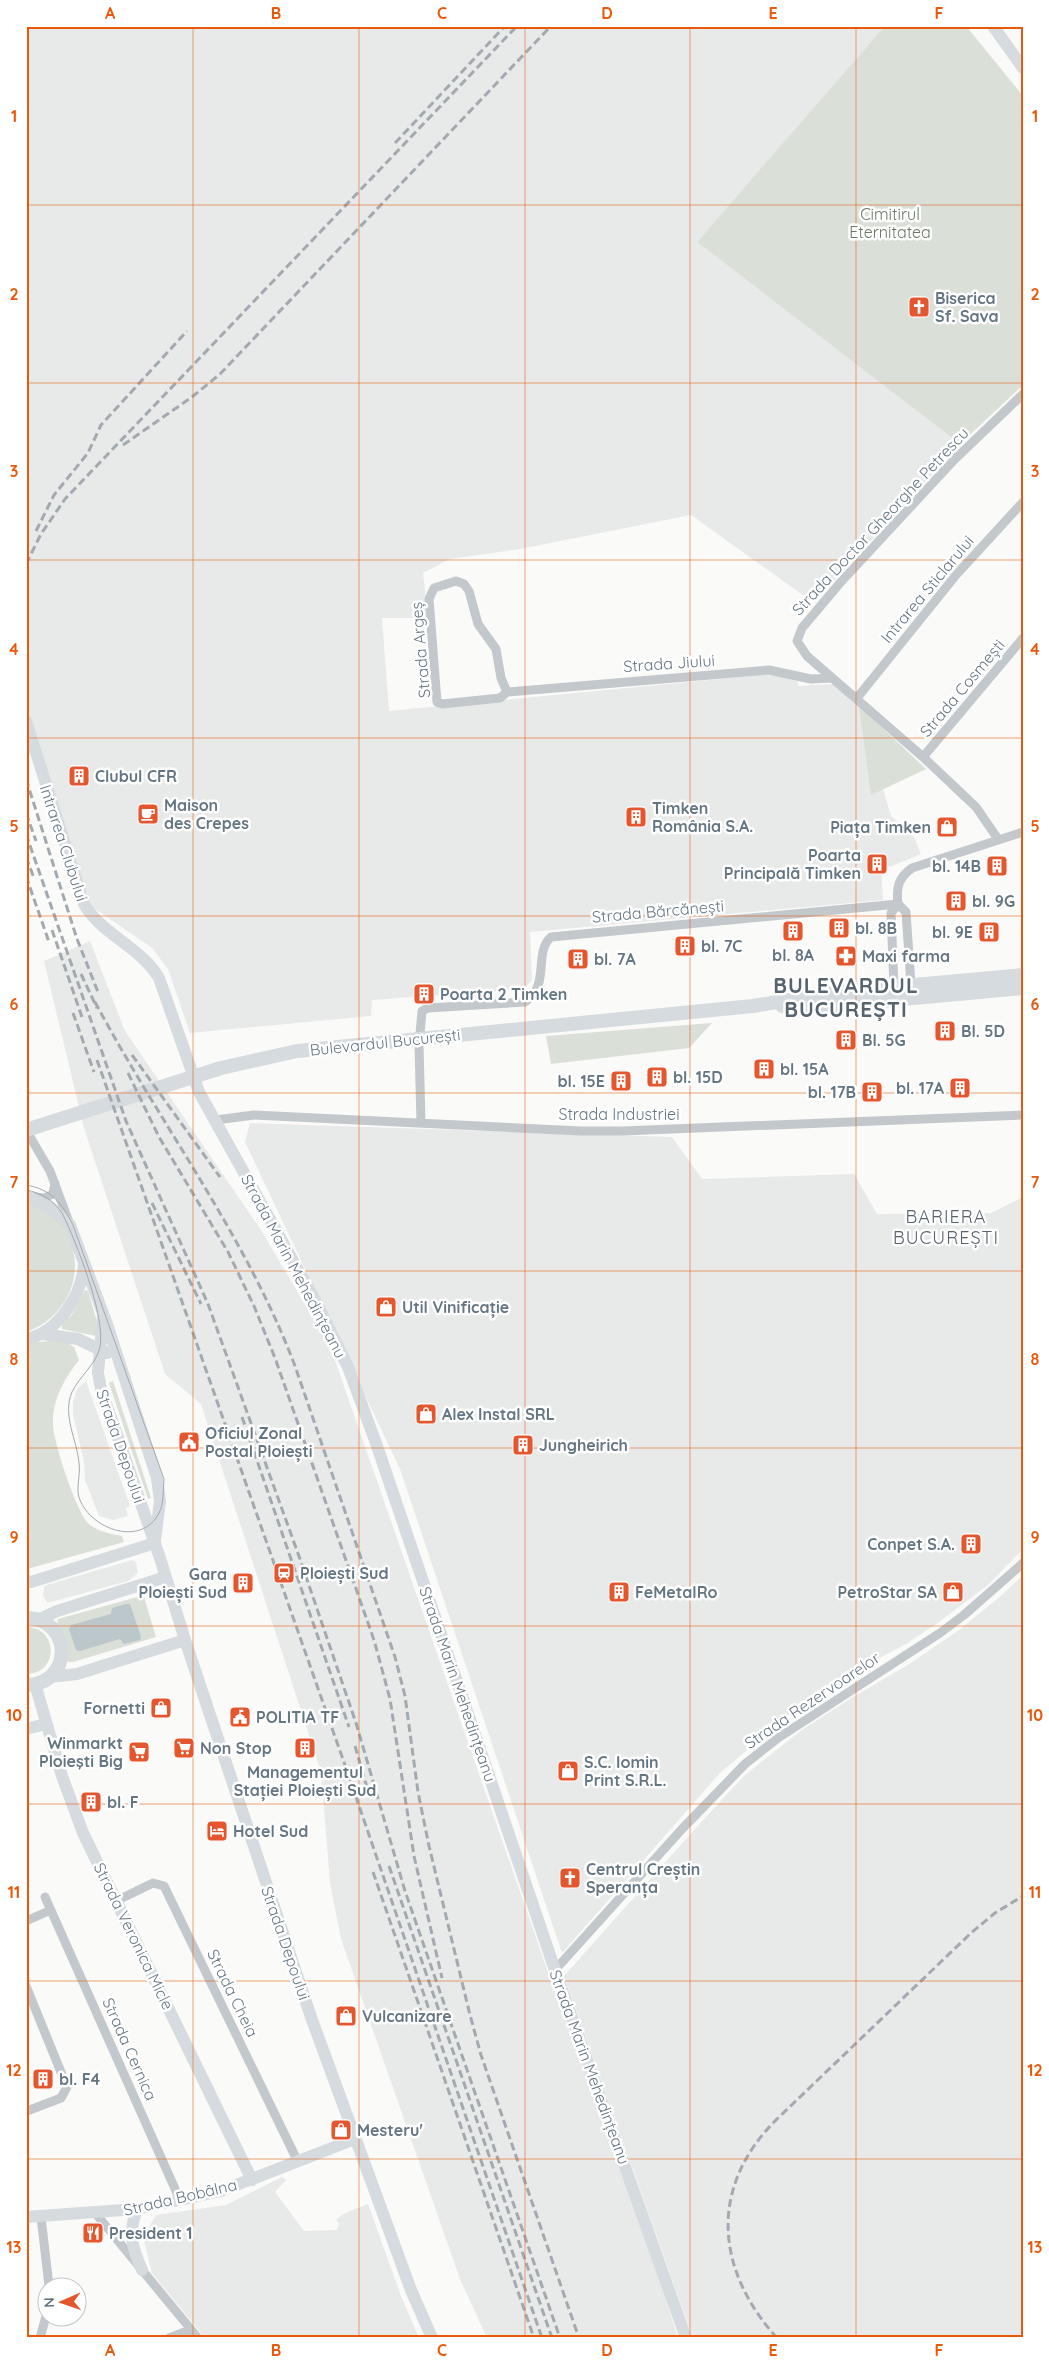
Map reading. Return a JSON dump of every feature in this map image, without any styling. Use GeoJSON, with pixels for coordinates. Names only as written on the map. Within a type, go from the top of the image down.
{"type":"FeatureCollection","features":[{"type":"Feature","properties":{"kind":"main road","name":"Bulevardul București"},"geometry":{"type":"LineString","coordinates":[[754,1006],[800,997],[911,985],[1023,976]]}},
{"type":"Feature","properties":{"kind":"main road","name":"Bulevardul București"},"geometry":{"type":"LineString","coordinates":[[26,1130],[199,1074],[278,1054],[754,1006],[829,1005],[1023,988]]}},
{"type":"Feature","properties":{"kind":"main road"},"geometry":{"type":"LineString","coordinates":[[31,1684],[50,1677],[60,1664],[61,1642],[57,1632],[32,1616]]}},
{"type":"Feature","properties":{"kind":"street"},"geometry":{"type":"LineString","coordinates":[[993,26],[1023,68]]}},
{"type":"Feature","properties":{"kind":"street","name":"Strada Doctor Gheorghe Petrescu"},"geometry":{"type":"LineString","coordinates":[[998,839],[976,807],[923,757],[832,678],[800,647],[797,641],[802,628],[954,460],[1023,394]]}},
{"type":"Feature","properties":{"kind":"street","name":"Intrarea Sticlarului"},"geometry":{"type":"LineString","coordinates":[[857,698],[956,575],[1023,502]]}},
{"type":"Feature","properties":{"kind":"street","name":"Strada Argeș"},"geometry":{"type":"LineString","coordinates":[[456,581],[467,587],[478,624],[496,649],[501,678],[506,692],[495,699],[442,704],[437,702],[429,599],[434,588],[456,581]]}},
{"type":"Feature","properties":{"kind":"street","name":"Strada Cosmești"},"geometry":{"type":"LineString","coordinates":[[923,757],[1023,638]]}},
{"type":"Feature","properties":{"kind":"street","name":"Strada Jiului"},"geometry":{"type":"LineString","coordinates":[[506,692],[769,670],[811,679],[832,678]]}},
{"type":"Feature","properties":{"kind":"street","name":"Intrarea Clubului"},"geometry":{"type":"LineString","coordinates":[[26,721],[84,904],[94,918],[149,962],[164,989],[184,1050]]}},
{"type":"Feature","properties":{"kind":"street"},"geometry":{"type":"LineString","coordinates":[[911,985],[906,912],[898,904],[896,891],[899,880],[912,868],[1023,832]]}},
{"type":"Feature","properties":{"kind":"street"},"geometry":{"type":"LineString","coordinates":[[894,987],[891,913],[898,904]]}},
{"type":"Feature","properties":{"kind":"street","name":"Strada Bărcănești"},"geometry":{"type":"LineString","coordinates":[[421,1123],[419,1045],[422,1011],[428,1008],[525,1002],[536,990],[541,979],[546,941],[550,936],[898,904]]}},
{"type":"Feature","properties":{"kind":"street","name":"Strada Marin Mehedințeanu"},"geometry":{"type":"LineString","coordinates":[[184,1050],[199,1092],[316,1302],[348,1367],[376,1443],[555,1970],[686,2338]]}},
{"type":"Feature","properties":{"kind":"street","name":"Strada Industriei"},"geometry":{"type":"LineString","coordinates":[[216,1120],[254,1115],[581,1131],[623,1131],[1023,1115]]}},
{"type":"Feature","properties":{"kind":"street"},"geometry":{"type":"LineString","coordinates":[[26,1130],[55,1183],[70,1225]]}},
{"type":"Feature","properties":{"kind":"street"},"geometry":{"type":"LineString","coordinates":[[26,1195],[38,1198],[49,1197],[53,1194],[55,1183]]}},
{"type":"Feature","properties":{"kind":"street"},"geometry":{"type":"LineString","coordinates":[[26,1195],[51,1208],[70,1225]]}},
{"type":"Feature","properties":{"kind":"street","name":"Strada Depoului"},"geometry":{"type":"LineString","coordinates":[[70,1225],[103,1316],[157,1478],[160,1501],[155,1544]]}},
{"type":"Feature","properties":{"kind":"street"},"geometry":{"type":"LineString","coordinates":[[42,1334],[60,1317],[74,1299],[84,1264]]}},
{"type":"Feature","properties":{"kind":"street","name":"Strada Depoului"},"geometry":{"type":"LineString","coordinates":[[103,1316],[98,1373],[101,1389],[155,1544],[274,1911],[355,2139],[411,2290],[432,2338]]}},
{"type":"Feature","properties":{"kind":"street"},"geometry":{"type":"LineString","coordinates":[[26,1339],[42,1334],[78,1339],[117,1359]]}},
{"type":"Feature","properties":{"kind":"street"},"geometry":{"type":"LineString","coordinates":[[26,1581],[32,1582],[155,1544]]}},
{"type":"Feature","properties":{"kind":"street","name":"Strada Rezervoarelor"},"geometry":{"type":"LineString","coordinates":[[555,1970],[682,1829],[745,1764],[786,1732],[940,1633],[964,1615],[1023,1563]]}},
{"type":"Feature","properties":{"kind":"street"},"geometry":{"type":"LineString","coordinates":[[32,1616],[57,1611],[166,1578]]}},
{"type":"Feature","properties":{"kind":"street"},"geometry":{"type":"LineString","coordinates":[[50,1677],[77,1674],[185,1640]]}},
{"type":"Feature","properties":{"kind":"street","name":"Strada Veronica Micle"},"geometry":{"type":"LineString","coordinates":[[31,1684],[75,1815],[252,2180]]}},
{"type":"Feature","properties":{"kind":"street"},"geometry":{"type":"LineString","coordinates":[[26,1729],[46,1724]]}},
{"type":"Feature","properties":{"kind":"street","name":"Strada Cheia"},"geometry":{"type":"LineString","coordinates":[[116,1901],[153,1883],[164,1886],[298,2162]]}},
{"type":"Feature","properties":{"kind":"street","name":"Strada Cernica"},"geometry":{"type":"LineString","coordinates":[[45,1897],[180,2200]]}},
{"type":"Feature","properties":{"kind":"street"},"geometry":{"type":"LineString","coordinates":[[26,1920],[51,1910]]}},
{"type":"Feature","properties":{"kind":"street"},"geometry":{"type":"LineString","coordinates":[[26,1986],[67,2087],[61,2098],[28,2111]]}},
{"type":"Feature","properties":{"kind":"street","name":"Strada Bobâlna"},"geometry":{"type":"LineString","coordinates":[[26,2217],[96,2214],[137,2209],[221,2191],[355,2139]]}},
{"type":"Feature","properties":{"kind":"street"},"geometry":{"type":"LineString","coordinates":[[137,2209],[130,2235],[134,2252],[142,2270]]}},
{"type":"Feature","properties":{"kind":"street"},"geometry":{"type":"LineString","coordinates":[[96,2214],[198,2338]]}},
{"type":"Feature","properties":{"kind":"street"},"geometry":{"type":"LineString","coordinates":[[41,2217],[48,2276]]}},
{"type":"Feature","properties":{"kind":"street"},"geometry":{"type":"LineString","coordinates":[[169,2338],[190,2330]]}},
{"type":"Feature","properties":{"kind":"shaded area"},"geometry":{"type":"Polygon","coordinates":[[[26,26],[886,26],[697,242],[960,444],[814,603],[691,515],[520,549],[450,559],[423,573],[427,608],[417,618],[382,618],[389,711],[773,674],[797,677],[798,686],[833,684],[926,769],[883,789],[891,816],[914,837],[921,854],[892,866],[881,867],[883,900],[530,932],[532,980],[524,989],[372,1000],[371,1016],[190,1033],[168,969],[152,948],[91,906],[27,719],[26,26]]]}},
{"type":"Feature","properties":{"kind":"shaded area"},"geometry":{"type":"Polygon","coordinates":[[[90,941],[125,1031],[261,1230],[331,1349],[548,1972],[648,2243],[678,2338],[487,2338],[460,2279],[341,1939],[330,1883],[321,1772],[201,1404],[165,1374],[84,1128],[44,961],[90,941]]]}},
{"type":"Feature","properties":{"kind":"shaded area"},"geometry":{"type":"Polygon","coordinates":[[[250,1123],[672,1137],[702,1179],[854,1174],[877,1214],[991,1213],[1023,1197],[1023,1549],[988,1585],[939,1622],[906,1644],[818,1690],[720,1773],[562,1953],[400,1469],[245,1142],[250,1123]]]}},
{"type":"Feature","properties":{"kind":"shaded area"},"geometry":{"type":"Polygon","coordinates":[[[86,1381],[130,1506],[126,1508],[128,1516],[113,1520],[99,1516],[85,1480],[84,1462],[73,1414],[73,1402],[77,1389],[86,1381]]]}},
{"type":"Feature","properties":{"kind":"shaded area"},"geometry":{"type":"Polygon","coordinates":[[[132,1560],[136,1562],[138,1573],[128,1581],[51,1602],[47,1602],[43,1596],[44,1586],[132,1560]]]}},
{"type":"Feature","properties":{"kind":"shaded area"},"geometry":{"type":"Polygon","coordinates":[[[1023,1575],[1023,2338],[693,2338],[564,1976],[745,1775],[799,1732],[911,1663],[959,1630],[1023,1575]]]}},
{"type":"Feature","properties":{"kind":"shaded area"},"geometry":{"type":"Polygon","coordinates":[[[130,1604],[141,1637],[140,1640],[124,1644],[120,1639],[80,1651],[76,1650],[69,1629],[71,1625],[111,1614],[112,1608],[130,1604]]]}},
{"type":"Feature","properties":{"kind":"shaded area"},"geometry":{"type":"Polygon","coordinates":[[[282,2177],[286,2180],[275,2192],[304,2231],[337,2230],[339,2224],[336,2220],[343,2214],[368,2204],[401,2296],[419,2338],[205,2338],[152,2273],[143,2237],[156,2215],[226,2205],[282,2177]]]}},
{"type":"Feature","properties":{"kind":"green space","name":"Cimitirul Eternitatea"},"geometry":{"type":"Polygon","coordinates":[[[885,26],[966,26],[1023,96],[1023,385],[960,444],[697,242],[885,26]]]}},
{"type":"Feature","properties":{"kind":"green space"},"geometry":{"type":"Polygon","coordinates":[[[859,706],[926,769],[871,795],[859,706]]]}},
{"type":"Feature","properties":{"kind":"green space"},"geometry":{"type":"Polygon","coordinates":[[[712,1023],[689,1048],[551,1064],[546,1036],[712,1023]]]}},
{"type":"Feature","properties":{"kind":"green space"},"geometry":{"type":"Polygon","coordinates":[[[26,1203],[49,1212],[62,1223],[67,1231],[74,1252],[75,1267],[73,1281],[61,1307],[40,1326],[26,1332],[26,1203]]]}},
{"type":"Feature","properties":{"kind":"green space"},"geometry":{"type":"Polygon","coordinates":[[[85,1290],[88,1291],[100,1332],[96,1336],[62,1329],[62,1323],[71,1316],[85,1290]]]}},
{"type":"Feature","properties":{"kind":"green space"},"geometry":{"type":"Polygon","coordinates":[[[63,1340],[74,1347],[79,1360],[61,1389],[55,1405],[54,1431],[61,1459],[72,1492],[90,1525],[122,1536],[124,1542],[27,1569],[26,1343],[63,1340]]]}},
{"type":"Feature","properties":{"kind":"green space"},"geometry":{"type":"Polygon","coordinates":[[[113,1381],[151,1498],[148,1499],[109,1383],[113,1381]]]}},
{"type":"Feature","properties":{"kind":"green space"},"geometry":{"type":"Polygon","coordinates":[[[141,1596],[144,1597],[156,1637],[68,1662],[65,1634],[57,1624],[58,1619],[141,1596]]]}},
{"type":"Feature","properties":{"kind":"green space"},"geometry":{"type":"Polygon","coordinates":[[[26,1627],[37,1629],[45,1634],[51,1650],[45,1667],[37,1672],[26,1674],[26,1627]]]}},
{"type":"Feature","properties":{"kind":"tram line"},"geometry":{"type":"LineString","coordinates":[[26,1185],[42,1190],[55,1198],[65,1210],[73,1225],[164,1479],[161,1509],[151,1523],[141,1530],[130,1532],[106,1526],[86,1511],[80,1500],[78,1487],[79,1463],[69,1419],[69,1401],[75,1386],[98,1353],[101,1334],[99,1317],[82,1260],[62,1213],[47,1198],[26,1190]]}},
{"type":"Feature","properties":{"kind":"railway"},"geometry":{"type":"LineString","coordinates":[[395,143],[505,26]]}},
{"type":"Feature","properties":{"kind":"railway"},"geometry":{"type":"LineString","coordinates":[[26,564],[41,534],[65,499],[517,26]]}},
{"type":"Feature","properties":{"kind":"railway"},"geometry":{"type":"LineString","coordinates":[[123,445],[192,397],[220,374],[551,26]]}},
{"type":"Feature","properties":{"kind":"railway"},"geometry":{"type":"LineString","coordinates":[[36,531],[54,495],[88,453],[101,425],[187,331]]}},
{"type":"Feature","properties":{"kind":"railway"},"geometry":{"type":"LineString","coordinates":[[26,779],[77,939],[98,992]]}},
{"type":"Feature","properties":{"kind":"railway"},"geometry":{"type":"LineString","coordinates":[[26,813],[36,841]]}},
{"type":"Feature","properties":{"kind":"railway"},"geometry":{"type":"LineString","coordinates":[[26,834],[126,1121],[208,1304],[300,1559],[356,1723],[405,1891],[560,2338]]}},
{"type":"Feature","properties":{"kind":"railway"},"geometry":{"type":"LineString","coordinates":[[26,857],[34,878]]}},
{"type":"Feature","properties":{"kind":"railway"},"geometry":{"type":"LineString","coordinates":[[26,876],[49,942]]}},
{"type":"Feature","properties":{"kind":"railway"},"geometry":{"type":"LineString","coordinates":[[52,930],[83,1020]]}},
{"type":"Feature","properties":{"kind":"railway"},"geometry":{"type":"LineString","coordinates":[[81,974],[97,1008]]}},
{"type":"Feature","properties":{"kind":"railway"},"geometry":{"type":"LineString","coordinates":[[95,1002],[252,1271],[275,1318],[295,1366],[395,1657],[405,1696],[418,1792],[429,1846],[481,2055],[579,2338]]}},
{"type":"Feature","properties":{"kind":"railway"},"geometry":{"type":"LineString","coordinates":[[73,1013],[94,1072]]}},
{"type":"Feature","properties":{"kind":"railway"},"geometry":{"type":"LineString","coordinates":[[132,1055],[220,1177]]}},
{"type":"Feature","properties":{"kind":"railway"},"geometry":{"type":"LineString","coordinates":[[97,1060],[346,1768],[542,2338]]}},
{"type":"Feature","properties":{"kind":"railway"},"geometry":{"type":"LineString","coordinates":[[128,1073],[159,1137],[228,1252],[254,1306],[275,1358],[374,1640],[390,1699],[414,1856],[442,1978]]}},
{"type":"Feature","properties":{"kind":"railway"},"geometry":{"type":"LineString","coordinates":[[152,1203],[201,1304]]}},
{"type":"Feature","properties":{"kind":"railway"},"geometry":{"type":"LineString","coordinates":[[242,1417],[349,1727]]}},
{"type":"Feature","properties":{"kind":"railway"},"geometry":{"type":"LineString","coordinates":[[355,1746],[368,1791]]}},
{"type":"Feature","properties":{"kind":"railway"},"geometry":{"type":"LineString","coordinates":[[389,1866],[552,2338]]}},
{"type":"Feature","properties":{"kind":"railway"},"geometry":{"type":"LineString","coordinates":[[373,1872],[534,2338]]}},
{"type":"Feature","properties":{"kind":"railway"},"geometry":{"type":"LineString","coordinates":[[777,2338],[756,2312],[741,2284],[732,2256],[728,2228],[731,2200],[739,2173],[754,2146],[776,2120],[971,1933],[995,1913],[1023,1896]]}},
{"type":"Feature","properties":{"kind":"place","name":"Biserica Sf. Sava"},"geometry":{"type":"Point","coordinates":[919,307]}},
{"type":"Feature","properties":{"kind":"place","name":"Clubul CFR"},"geometry":{"type":"Point","coordinates":[79,776]}},
{"type":"Feature","properties":{"kind":"place","name":"Maison des Crepes"},"geometry":{"type":"Point","coordinates":[148,814]}},
{"type":"Feature","properties":{"kind":"place","name":"Timken România S.A."},"geometry":{"type":"Point","coordinates":[636,817]}},
{"type":"Feature","properties":{"kind":"place","name":"Piața Timken"},"geometry":{"type":"Point","coordinates":[947,827]}},
{"type":"Feature","properties":{"kind":"place","name":"Poarta Principală Timken"},"geometry":{"type":"Point","coordinates":[877,864]}},
{"type":"Feature","properties":{"kind":"place","name":"bl. 14B"},"geometry":{"type":"Point","coordinates":[997,866]}},
{"type":"Feature","properties":{"kind":"place","name":"bl. 9G"},"geometry":{"type":"Point","coordinates":[956,901]}},
{"type":"Feature","properties":{"kind":"place","name":"bl. 8B"},"geometry":{"type":"Point","coordinates":[839,928]}},
{"type":"Feature","properties":{"kind":"place","name":"bl. 8A"},"geometry":{"type":"Point","coordinates":[793,931]}},
{"type":"Feature","properties":{"kind":"place","name":"bl. 9E"},"geometry":{"type":"Point","coordinates":[989,932]}},
{"type":"Feature","properties":{"kind":"place","name":"bl. 7C"},"geometry":{"type":"Point","coordinates":[685,946]}},
{"type":"Feature","properties":{"kind":"place","name":"Maxi farma"},"geometry":{"type":"Point","coordinates":[846,956]}},
{"type":"Feature","properties":{"kind":"place","name":"bl. 7A"},"geometry":{"type":"Point","coordinates":[578,959]}},
{"type":"Feature","properties":{"kind":"place","name":"Poarta 2 Timken"},"geometry":{"type":"Point","coordinates":[424,994]}},
{"type":"Feature","properties":{"kind":"place","name":"Bl. 5D"},"geometry":{"type":"Point","coordinates":[945,1031]}},
{"type":"Feature","properties":{"kind":"place","name":"Bl. 5G"},"geometry":{"type":"Point","coordinates":[846,1040]}},
{"type":"Feature","properties":{"kind":"place","name":"bl. 15A"},"geometry":{"type":"Point","coordinates":[764,1069]}},
{"type":"Feature","properties":{"kind":"place","name":"bl. 15D"},"geometry":{"type":"Point","coordinates":[657,1077]}},
{"type":"Feature","properties":{"kind":"place","name":"bl. 15E"},"geometry":{"type":"Point","coordinates":[621,1081]}},
{"type":"Feature","properties":{"kind":"place","name":"bl. 17A"},"geometry":{"type":"Point","coordinates":[960,1088]}},
{"type":"Feature","properties":{"kind":"place","name":"bl. 17B"},"geometry":{"type":"Point","coordinates":[872,1092]}},
{"type":"Feature","properties":{"kind":"place","name":"Util Vinificație"},"geometry":{"type":"Point","coordinates":[386,1307]}},
{"type":"Feature","properties":{"kind":"place","name":"Alex Instal SRL"},"geometry":{"type":"Point","coordinates":[426,1414]}},
{"type":"Feature","properties":{"kind":"place","name":"Oficiul Zonal Postal Ploiești"},"geometry":{"type":"Point","coordinates":[189,1442]}},
{"type":"Feature","properties":{"kind":"place","name":"Jungheirich"},"geometry":{"type":"Point","coordinates":[523,1445]}},
{"type":"Feature","properties":{"kind":"place","name":"Conpet S.A."},"geometry":{"type":"Point","coordinates":[971,1544]}},
{"type":"Feature","properties":{"kind":"place","name":"Ploiești Sud"},"geometry":{"type":"Point","coordinates":[284,1573]}},
{"type":"Feature","properties":{"kind":"place","name":"Gara Ploiești Sud"},"geometry":{"type":"Point","coordinates":[243,1583]}},
{"type":"Feature","properties":{"kind":"place","name":"FeMetalRo"},"geometry":{"type":"Point","coordinates":[619,1592]}},
{"type":"Feature","properties":{"kind":"place","name":"PetroStar SA"},"geometry":{"type":"Point","coordinates":[953,1592]}},
{"type":"Feature","properties":{"kind":"place","name":"Fornetti"},"geometry":{"type":"Point","coordinates":[161,1708]}},
{"type":"Feature","properties":{"kind":"place","name":"POLITIA TF"},"geometry":{"type":"Point","coordinates":[240,1717]}},
{"type":"Feature","properties":{"kind":"place","name":"Non Stop"},"geometry":{"type":"Point","coordinates":[184,1748]}},
{"type":"Feature","properties":{"kind":"place","name":"Managementul Stației Ploiești Sud"},"geometry":{"type":"Point","coordinates":[305,1748]}},
{"type":"Feature","properties":{"kind":"place","name":"Winmarkt Ploieşti Big"},"geometry":{"type":"Point","coordinates":[139,1752]}},
{"type":"Feature","properties":{"kind":"place","name":"S.C. Iomin Print S.R.L."},"geometry":{"type":"Point","coordinates":[568,1771]}},
{"type":"Feature","properties":{"kind":"place","name":"bl. F"},"geometry":{"type":"Point","coordinates":[91,1802]}},
{"type":"Feature","properties":{"kind":"place","name":"Hotel Sud"},"geometry":{"type":"Point","coordinates":[217,1831]}},
{"type":"Feature","properties":{"kind":"place","name":"Centrul Creștin Speranța"},"geometry":{"type":"Point","coordinates":[570,1878]}},
{"type":"Feature","properties":{"kind":"place","name":"Vulcanizare"},"geometry":{"type":"Point","coordinates":[346,2016]}},
{"type":"Feature","properties":{"kind":"place","name":"bl. F4"},"geometry":{"type":"Point","coordinates":[43,2079]}},
{"type":"Feature","properties":{"kind":"place","name":"Mesteru'"},"geometry":{"type":"Point","coordinates":[341,2130]}},
{"type":"Feature","properties":{"kind":"place","name":"President 1"},"geometry":{"type":"Point","coordinates":[93,2233]}},
{"type":"Feature","properties":{"kind":"district","name":"BULEVARDUL BUCUREȘTI"},"geometry":{"type":"Point","coordinates":[846,998]}},
{"type":"Feature","properties":{"kind":"district","name":"BARIERA BUCUREȘTI"},"geometry":{"type":"Point","coordinates":[946,1227]}}]}
